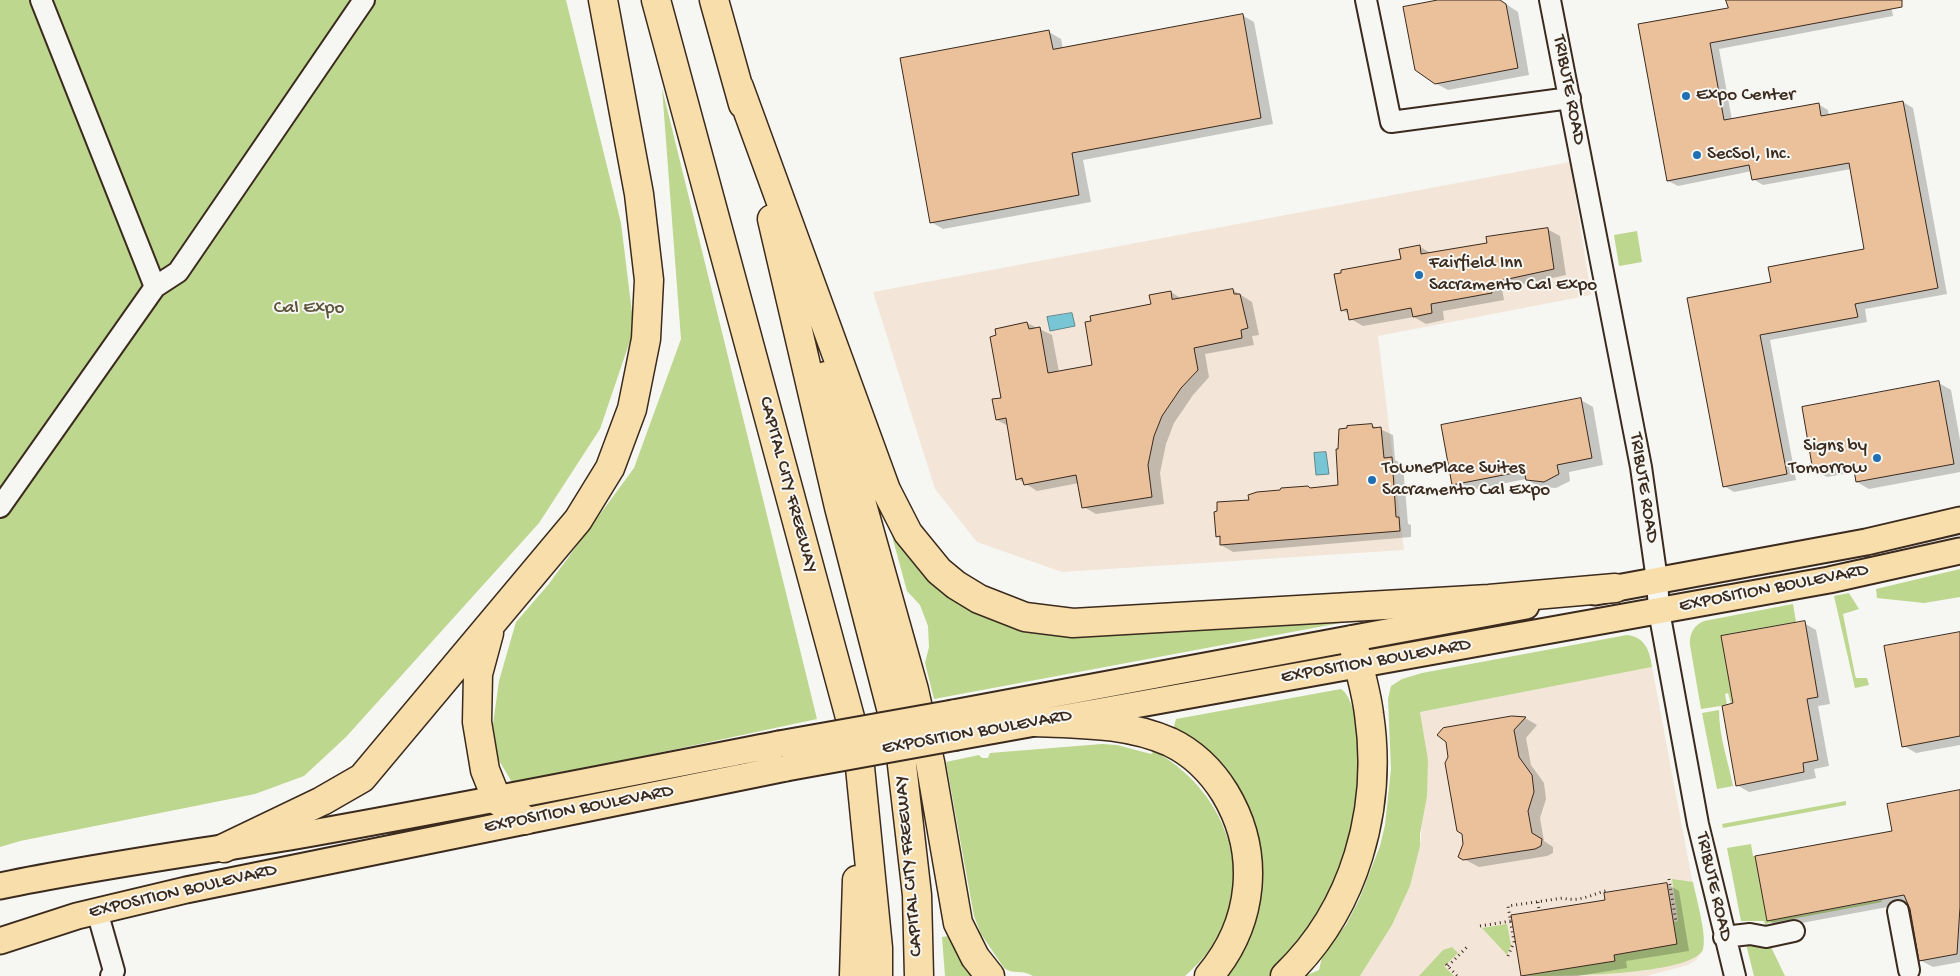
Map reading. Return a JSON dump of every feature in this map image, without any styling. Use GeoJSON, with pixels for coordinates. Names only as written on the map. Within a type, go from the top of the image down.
{"type":"FeatureCollection","features":[{"type":"Feature","properties":{"kind":"highway"},"geometry":{"type":"LineString","coordinates":[[224,848],[322,801],[362,778],[578,520],[599,488],[621,442],[632,409],[646,338],[649,280],[645,235],[603,0]]}},
{"type":"Feature","properties":{"kind":"highway","name":"CAPITAL CITY FREEWAY"},"geometry":{"type":"LineString","coordinates":[[656,0],[858,747],[862,766],[878,948],[878,976]]}},
{"type":"Feature","properties":{"kind":"highway","name":"CAPITAL CITY FREEWAY"},"geometry":{"type":"LineString","coordinates":[[714,0],[757,158],[839,506],[899,739],[917,895],[919,976]]}},
{"type":"Feature","properties":{"kind":"highway"},"geometry":{"type":"LineString","coordinates":[[739,87],[886,490],[908,533],[939,571],[979,599],[1025,618],[1073,623],[1489,600],[1616,588]]}},
{"type":"Feature","properties":{"kind":"highway"},"geometry":{"type":"LineString","coordinates":[[757,158],[806,306],[901,637],[930,762],[958,923],[975,957],[990,976]]}},
{"type":"Feature","properties":{"kind":"highway"},"geometry":{"type":"LineString","coordinates":[[491,626],[478,674],[477,722],[485,770],[497,800],[525,820]]}},
{"type":"Feature","properties":{"kind":"highway"},"geometry":{"type":"LineString","coordinates":[[1285,976],[1312,946],[1342,898],[1364,839],[1372,779],[1370,715],[1355,653]]}},
{"type":"Feature","properties":{"kind":"highway"},"geometry":{"type":"LineString","coordinates":[[1036,722],[1107,725],[1144,732],[1172,743],[1191,756],[1208,770],[1220,786],[1233,807],[1247,848],[1249,870],[1248,896],[1242,919],[1232,942],[1209,976]]}},
{"type":"Feature","properties":{"kind":"highway"},"geometry":{"type":"LineString","coordinates":[[854,976],[862,766]]}},
{"type":"Feature","properties":{"kind":"main road","name":"EXPOSITION BOULEVARD"},"geometry":{"type":"LineString","coordinates":[[0,942],[98,911],[186,890],[786,768],[1036,722],[1355,653],[1616,588],[1866,542],[1960,520]]}},
{"type":"Feature","properties":{"kind":"main road","name":"EXPOSITION BOULEVARD"},"geometry":{"type":"LineString","coordinates":[[0,886],[497,800],[779,744],[953,713],[1355,653],[1659,611],[1829,580],[1960,551]]}},
{"type":"Feature","properties":{"kind":"street"},"geometry":{"type":"LineString","coordinates":[[41,0],[155,287]]}},
{"type":"Feature","properties":{"kind":"street"},"geometry":{"type":"LineString","coordinates":[[0,507],[155,287],[178,272],[364,0]]}},
{"type":"Feature","properties":{"kind":"street"},"geometry":{"type":"LineString","coordinates":[[1366,0],[1391,122],[1570,98]]}},
{"type":"Feature","properties":{"kind":"street","name":"TRIBUTE ROAD"},"geometry":{"type":"LineString","coordinates":[[1550,0],[1641,467],[1657,580],[1659,611],[1698,824],[1735,976]]}},
{"type":"Feature","properties":{"kind":"street"},"geometry":{"type":"LineString","coordinates":[[98,911],[114,971],[111,976]]}},
{"type":"Feature","properties":{"kind":"street"},"geometry":{"type":"LineString","coordinates":[[1898,911],[1909,970]]}},
{"type":"Feature","properties":{"kind":"street"},"geometry":{"type":"LineString","coordinates":[[1724,937],[1750,934],[1766,937],[1794,931]]}},
{"type":"Feature","properties":{"kind":"path"},"geometry":{"type":"LineString","coordinates":[[1669,879],[1676,922]]}},
{"type":"Feature","properties":{"kind":"path"},"geometry":{"type":"LineString","coordinates":[[1508,956],[1514,942],[1508,906],[1563,898],[1570,900],[1598,896],[1602,892],[1609,890]]}},
{"type":"Feature","properties":{"kind":"path"},"geometry":{"type":"LineString","coordinates":[[1538,902],[1540,910]]}},
{"type":"Feature","properties":{"kind":"path"},"geometry":{"type":"LineString","coordinates":[[1480,926],[1511,921]]}},
{"type":"Feature","properties":{"kind":"path"},"geometry":{"type":"LineString","coordinates":[[1457,976],[1447,965],[1467,947]]}},
{"type":"Feature","properties":{"kind":"shaded area"},"geometry":{"type":"Polygon","coordinates":[[[1570,162],[1591,295],[1378,336],[1404,550],[1062,572],[977,542],[935,489],[873,292],[1570,162]]]}},
{"type":"Feature","properties":{"kind":"shaded area"},"geometry":{"type":"Polygon","coordinates":[[[1652,667],[1703,938],[1703,951],[1696,960],[1688,965],[1647,976],[1360,976],[1392,925],[1410,886],[1420,846],[1428,760],[1420,712],[1652,667]]]}},
{"type":"Feature","properties":{"kind":"green space","name":"Cal Expo"},"geometry":{"type":"Polygon","coordinates":[[[0,0],[566,0],[621,223],[634,329],[600,429],[539,523],[346,737],[304,776],[255,794],[20,841],[0,847],[0,0]]]}},
{"type":"Feature","properties":{"kind":"green space"},"geometry":{"type":"Polygon","coordinates":[[[662,88],[817,719],[513,784],[497,757],[493,724],[499,681],[516,622],[548,585],[634,468],[681,339],[662,88]]]}},
{"type":"Feature","properties":{"kind":"green space"},"geometry":{"type":"Polygon","coordinates":[[[1637,231],[1642,262],[1619,266],[1614,235],[1637,231]]]}},
{"type":"Feature","properties":{"kind":"green space"},"geometry":{"type":"Polygon","coordinates":[[[883,503],[967,606],[1341,620],[1340,623],[934,699],[925,663],[929,647],[928,626],[920,605],[907,591],[883,503]]]}},
{"type":"Feature","properties":{"kind":"green space"},"geometry":{"type":"Polygon","coordinates":[[[1960,569],[1960,597],[1924,603],[1877,598],[1876,589],[1960,569]]]}},
{"type":"Feature","properties":{"kind":"green space"},"geometry":{"type":"Polygon","coordinates":[[[1849,593],[1859,609],[1843,614],[1855,675],[1856,678],[1867,678],[1869,685],[1855,688],[1834,596],[1849,593]]]}},
{"type":"Feature","properties":{"kind":"green space"},"geometry":{"type":"Polygon","coordinates":[[[1793,604],[1796,622],[1721,636],[1733,703],[1731,704],[1728,693],[1725,694],[1727,705],[1701,709],[1690,645],[1690,637],[1695,627],[1704,621],[1793,604]]]}},
{"type":"Feature","properties":{"kind":"green space"},"geometry":{"type":"Polygon","coordinates":[[[1627,635],[1633,636],[1646,646],[1652,667],[1420,712],[1428,760],[1427,796],[1420,834],[1420,846],[1410,886],[1392,925],[1360,976],[1305,976],[1319,970],[1323,953],[1346,925],[1359,900],[1380,846],[1385,825],[1391,769],[1388,699],[1391,686],[1402,679],[1422,673],[1627,635]]]}},
{"type":"Feature","properties":{"kind":"green space"},"geometry":{"type":"Polygon","coordinates":[[[1341,689],[1348,698],[1354,712],[1359,750],[1360,790],[1358,819],[1333,896],[1303,940],[1274,976],[1224,976],[1261,873],[1173,730],[1176,719],[1341,689]]]}},
{"type":"Feature","properties":{"kind":"green space"},"geometry":{"type":"Polygon","coordinates":[[[1719,710],[1722,739],[1733,786],[1717,789],[1702,713],[1719,710]]]}},
{"type":"Feature","properties":{"kind":"green space"},"geometry":{"type":"Polygon","coordinates":[[[1102,744],[1117,745],[1151,754],[1154,751],[1183,771],[1206,797],[1223,825],[1232,856],[1233,888],[1226,919],[1210,949],[1185,976],[1033,976],[1007,970],[981,934],[974,916],[946,762],[979,755],[982,758],[988,758],[990,753],[1102,744]]]}},
{"type":"Feature","properties":{"kind":"green space"},"geometry":{"type":"Polygon","coordinates":[[[1846,801],[1846,805],[1723,828],[1722,824],[1846,801]]]}},
{"type":"Feature","properties":{"kind":"green space"},"geometry":{"type":"Polygon","coordinates":[[[1751,844],[1767,921],[1881,900],[1882,902],[1765,924],[1764,921],[1741,921],[1727,848],[1751,844]]]}},
{"type":"Feature","properties":{"kind":"green space"},"geometry":{"type":"Polygon","coordinates":[[[1672,879],[1693,882],[1704,934],[1703,949],[1694,958],[1675,965],[1622,973],[1525,976],[1615,961],[1614,955],[1677,944],[1674,922],[1678,921],[1672,879]]]}},
{"type":"Feature","properties":{"kind":"green space"},"geometry":{"type":"Polygon","coordinates":[[[1507,924],[1511,945],[1507,955],[1482,928],[1507,924]]]}},
{"type":"Feature","properties":{"kind":"green space"},"geometry":{"type":"Polygon","coordinates":[[[949,936],[955,950],[974,976],[945,976],[942,937],[949,936]]]}},
{"type":"Feature","properties":{"kind":"green space"},"geometry":{"type":"Polygon","coordinates":[[[1746,944],[1771,947],[1785,976],[1754,976],[1746,944]]]}},
{"type":"Feature","properties":{"kind":"green space"},"geometry":{"type":"Polygon","coordinates":[[[1452,947],[1458,953],[1444,966],[1454,976],[1419,976],[1443,950],[1452,947]]]}},
{"type":"Feature","properties":{"kind":"water"},"geometry":{"type":"Polygon","coordinates":[[[1072,313],[1075,326],[1050,331],[1047,317],[1072,313]]]}},
{"type":"Feature","properties":{"kind":"water"},"geometry":{"type":"Polygon","coordinates":[[[1326,452],[1329,474],[1316,475],[1314,453],[1326,452]]]}},
{"type":"Feature","properties":{"kind":"building"},"geometry":{"type":"Polygon","coordinates":[[[1438,0],[1500,0],[1506,4],[1518,68],[1435,84],[1415,70],[1403,7],[1438,0]]]}},
{"type":"Feature","properties":{"kind":"building"},"geometry":{"type":"Polygon","coordinates":[[[1726,0],[1902,0],[1902,7],[1710,43],[1724,120],[1819,103],[1821,116],[1903,101],[1938,288],[1855,304],[1858,317],[1760,335],[1787,474],[1723,487],[1687,298],[1771,282],[1768,267],[1864,249],[1849,163],[1752,180],[1749,165],[1667,181],[1638,24],[1728,8],[1726,0]]]}},
{"type":"Feature","properties":{"kind":"building"},"geometry":{"type":"Polygon","coordinates":[[[1243,14],[1261,118],[1072,153],[1079,195],[930,223],[900,58],[1049,30],[1053,49],[1243,14]]]}},
{"type":"Feature","properties":{"kind":"building","name":"Fairfield Inn Sacramento Cal Expo"},"geometry":{"type":"Polygon","coordinates":[[[1548,228],[1554,269],[1490,283],[1492,293],[1431,304],[1432,313],[1413,317],[1411,308],[1349,320],[1347,309],[1341,311],[1334,274],[1341,273],[1341,270],[1401,259],[1399,249],[1420,245],[1421,254],[1487,243],[1486,237],[1548,228]]]}},
{"type":"Feature","properties":{"kind":"building"},"geometry":{"type":"Polygon","coordinates":[[[1233,289],[1234,294],[1240,294],[1248,328],[1241,330],[1242,338],[1194,348],[1198,370],[1181,388],[1162,416],[1154,436],[1148,465],[1152,497],[1082,508],[1076,475],[1024,485],[1022,478],[1016,480],[1006,418],[996,420],[992,399],[1001,398],[990,337],[996,335],[995,329],[1027,322],[1029,329],[1040,327],[1048,373],[1092,365],[1085,322],[1091,321],[1090,316],[1151,304],[1149,295],[1171,291],[1172,299],[1233,289]]]}},
{"type":"Feature","properties":{"kind":"building"},"geometry":{"type":"Polygon","coordinates":[[[1939,381],[1954,464],[1856,482],[1853,464],[1813,471],[1802,407],[1939,381]]]}},
{"type":"Feature","properties":{"kind":"building"},"geometry":{"type":"Polygon","coordinates":[[[1581,398],[1592,458],[1557,465],[1559,474],[1544,482],[1526,480],[1524,471],[1452,485],[1441,425],[1581,398]]]}},
{"type":"Feature","properties":{"kind":"building","name":"TownePlace Suites Sacramento Cal Expo"},"geometry":{"type":"Polygon","coordinates":[[[1372,424],[1373,428],[1381,427],[1384,458],[1392,457],[1396,517],[1399,517],[1400,531],[1220,545],[1220,536],[1216,537],[1214,512],[1217,511],[1217,502],[1249,500],[1248,495],[1257,492],[1280,490],[1281,488],[1308,486],[1310,488],[1338,485],[1336,449],[1338,449],[1339,429],[1347,428],[1347,426],[1372,424]]]}},
{"type":"Feature","properties":{"kind":"building"},"geometry":{"type":"Polygon","coordinates":[[[1805,621],[1818,697],[1807,699],[1818,760],[1803,763],[1804,772],[1736,786],[1722,706],[1733,703],[1721,636],[1805,621]]]}},
{"type":"Feature","properties":{"kind":"building"},"geometry":{"type":"Polygon","coordinates":[[[1960,632],[1960,736],[1902,747],[1884,646],[1960,632]]]}},
{"type":"Feature","properties":{"kind":"building"},"geometry":{"type":"Polygon","coordinates":[[[1512,716],[1526,717],[1514,730],[1519,757],[1532,775],[1534,792],[1528,811],[1532,833],[1542,839],[1541,846],[1535,849],[1463,860],[1458,857],[1463,844],[1462,834],[1457,831],[1445,763],[1448,757],[1446,742],[1437,735],[1443,728],[1512,716]]]}},
{"type":"Feature","properties":{"kind":"building"},"geometry":{"type":"Polygon","coordinates":[[[1960,790],[1960,907],[1957,954],[1919,961],[1910,909],[1904,895],[1767,921],[1755,856],[1892,831],[1887,804],[1960,790]]]}},
{"type":"Feature","properties":{"kind":"building"},"geometry":{"type":"Polygon","coordinates":[[[1667,883],[1677,944],[1614,955],[1615,961],[1521,976],[1511,915],[1605,900],[1604,893],[1667,883]]]}},
{"type":"Feature","properties":{"kind":"place","name":"Expo Center"},"geometry":{"type":"Point","coordinates":[1686,96]}},
{"type":"Feature","properties":{"kind":"place","name":"SecSol, Inc."},"geometry":{"type":"Point","coordinates":[1697,155]}},
{"type":"Feature","properties":{"kind":"place","name":"Fairfield Inn Sacramento Cal Expo"},"geometry":{"type":"Point","coordinates":[1419,275]}},
{"type":"Feature","properties":{"kind":"place","name":"Signs by Tomorrow"},"geometry":{"type":"Point","coordinates":[1877,458]}},
{"type":"Feature","properties":{"kind":"place","name":"TownePlace Suites Sacramento Cal Expo"},"geometry":{"type":"Point","coordinates":[1372,480]}}]}
